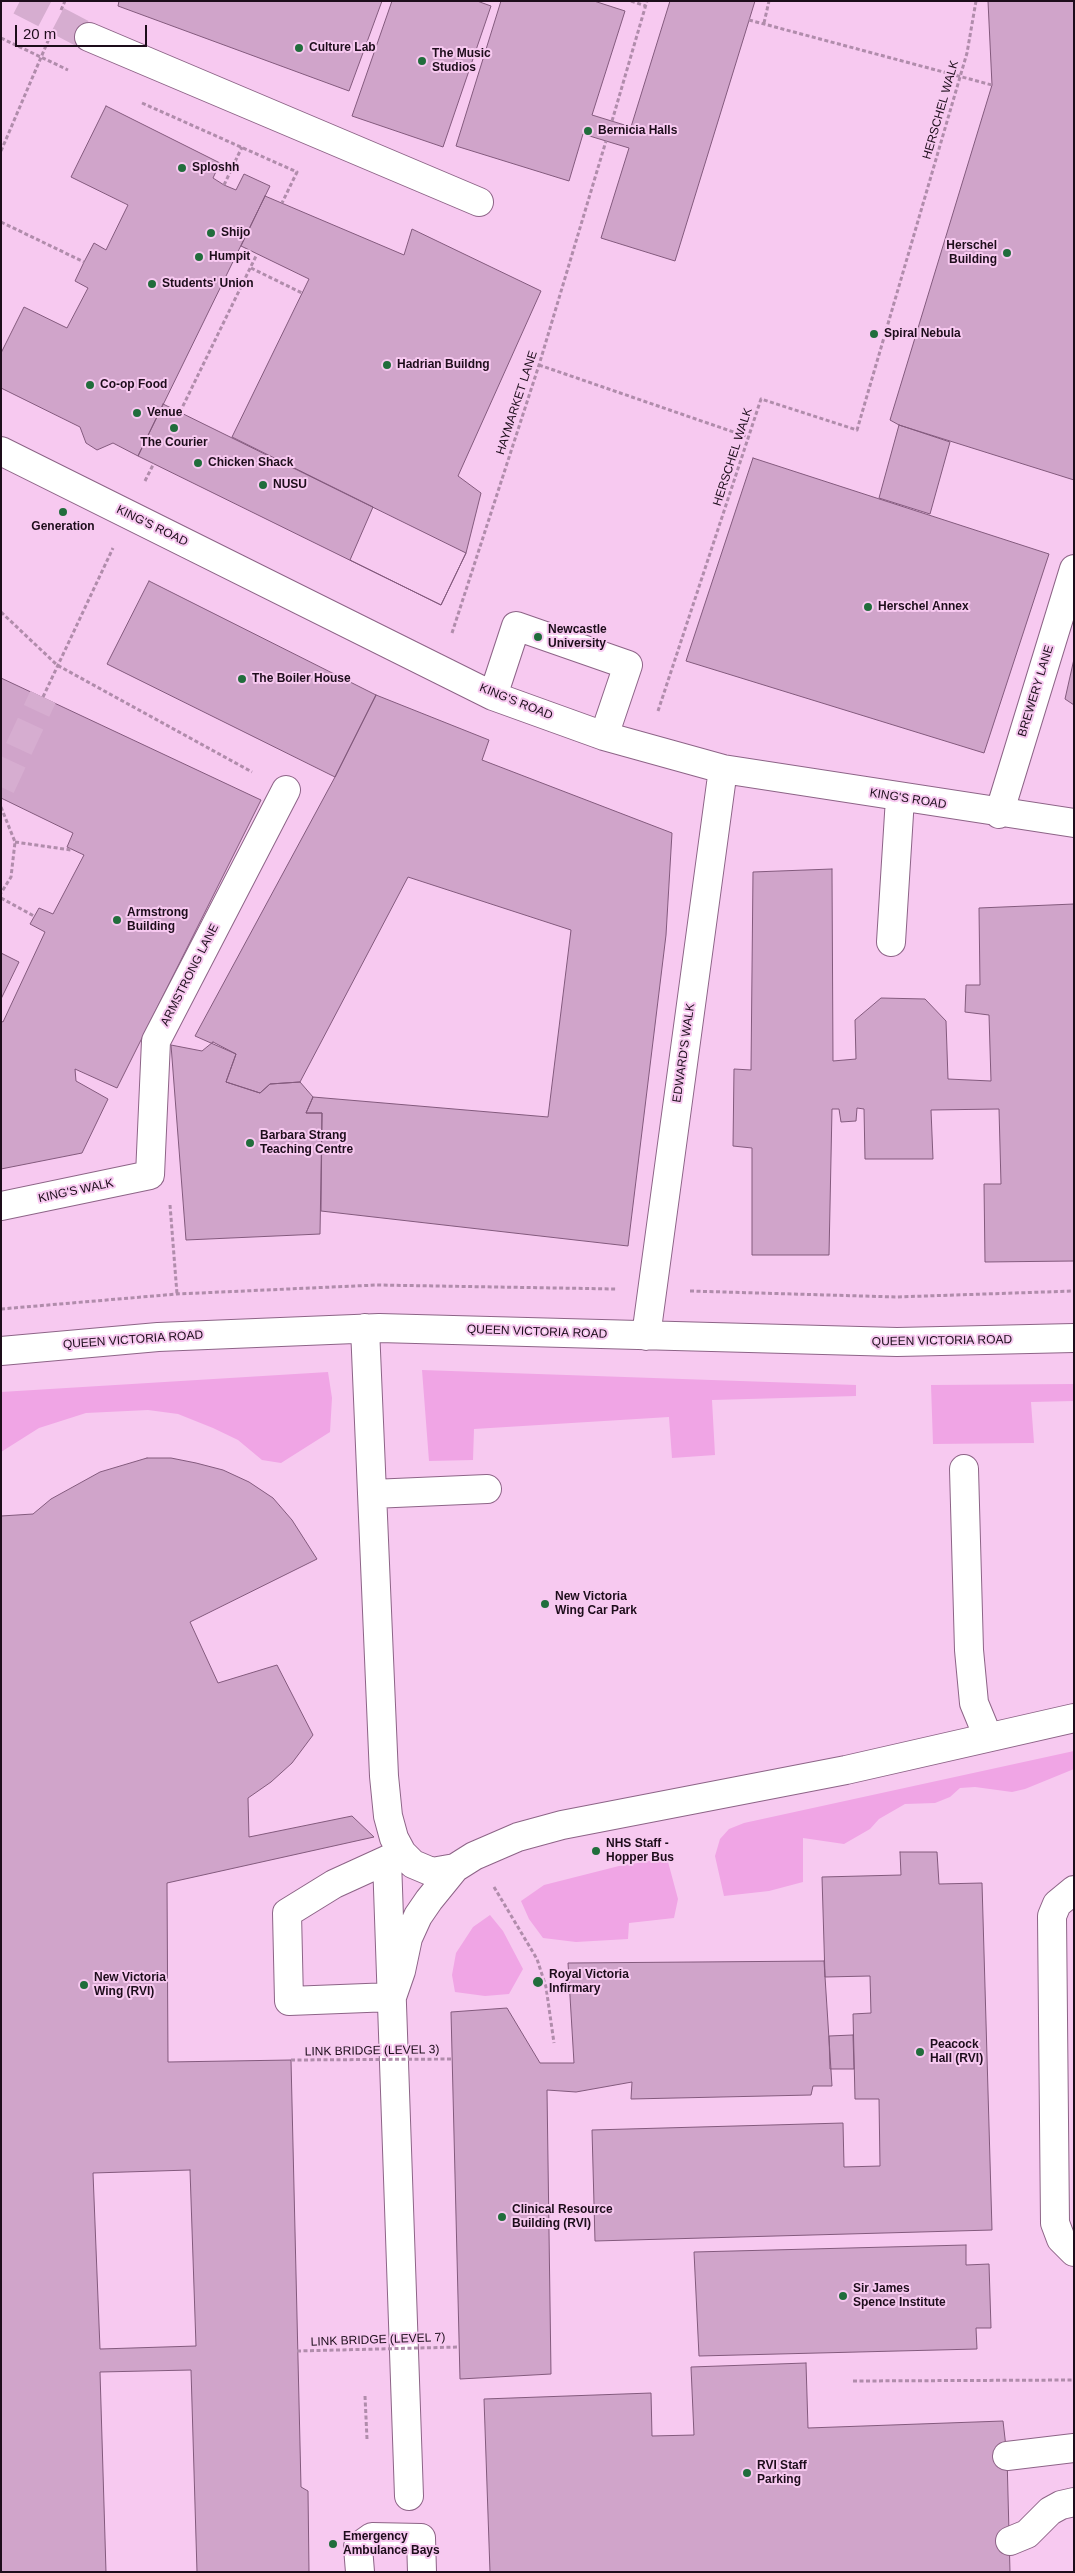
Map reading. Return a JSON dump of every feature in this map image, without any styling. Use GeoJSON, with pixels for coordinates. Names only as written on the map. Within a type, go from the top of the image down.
{"type":"FeatureCollection","features":[{"type":"Feature","properties":{"kind":"street"},"geometry":{"type":"LineString","coordinates":[[89,37],[479,202]]}},
{"type":"Feature","properties":{"kind":"street","name":"KING'S ROAD"},"geometry":{"type":"LineString","coordinates":[[1,451],[493,696],[604,736],[723,769],[999,814],[1074,824]]}},
{"type":"Feature","properties":{"kind":"street","name":"BREWERY LANE"},"geometry":{"type":"LineString","coordinates":[[999,814],[1074,569]]}},
{"type":"Feature","properties":{"kind":"street"},"geometry":{"type":"LineString","coordinates":[[493,696],[516,626],[628,665],[604,736]]}},
{"type":"Feature","properties":{"kind":"street","name":"EDWARD'S WALK"},"geometry":{"type":"LineString","coordinates":[[646,1336],[723,769]]}},
{"type":"Feature","properties":{"kind":"street","name":"ARMSTRONG LANE"},"geometry":{"type":"LineString","coordinates":[[150,1175],[156,1041],[286,790]]}},
{"type":"Feature","properties":{"kind":"street"},"geometry":{"type":"LineString","coordinates":[[891,942],[900,798]]}},
{"type":"Feature","properties":{"kind":"street","name":"KING'S WALK"},"geometry":{"type":"LineString","coordinates":[[1,1206],[150,1175]]}},
{"type":"Feature","properties":{"kind":"street"},"geometry":{"type":"LineString","coordinates":[[365,1328],[384,1776],[388,1816],[394,1838],[392,1997],[408,2496]]}},
{"type":"Feature","properties":{"kind":"street","name":"QUEEN VICTORIA ROAD"},"geometry":{"type":"LineString","coordinates":[[1,1351],[158,1337],[365,1328],[470,1329],[646,1336],[897,1342],[1074,1338]]}},
{"type":"Feature","properties":{"kind":"street"},"geometry":{"type":"LineString","coordinates":[[964,1469],[969,1650],[974,1703],[988,1737]]}},
{"type":"Feature","properties":{"kind":"street"},"geometry":{"type":"LineString","coordinates":[[372,1494],[487,1489]]}},
{"type":"Feature","properties":{"kind":"street"},"geometry":{"type":"LineString","coordinates":[[392,1997],[289,2001],[286,1913],[334,1884],[394,1857],[424,1870],[441,1872],[455,1868],[474,1856],[518,1837],[562,1825],[846,1770],[1074,1718]]}},
{"type":"Feature","properties":{"kind":"street"},"geometry":{"type":"LineString","coordinates":[[392,1997],[402,1971],[408,1938],[418,1916],[455,1868]]}},
{"type":"Feature","properties":{"kind":"street"},"geometry":{"type":"LineString","coordinates":[[1074,1890],[1057,1904],[1052,1916],[1056,2223],[1062,2239],[1074,2252]]}},
{"type":"Feature","properties":{"kind":"street"},"geometry":{"type":"LineString","coordinates":[[1007,2456],[1074,2448]]}},
{"type":"Feature","properties":{"kind":"street"},"geometry":{"type":"LineString","coordinates":[[1010,2541],[1027,2534],[1050,2512],[1061,2505],[1074,2502]]}},
{"type":"Feature","properties":{"kind":"street"},"geometry":{"type":"LineString","coordinates":[[360,2572],[358,2547],[372,2537],[420,2538],[422,2572]]}},
{"type":"Feature","properties":{"kind":"path"},"geometry":{"type":"LineString","coordinates":[[58,18],[65,1]]}},
{"type":"Feature","properties":{"kind":"path"},"geometry":{"type":"LineString","coordinates":[[630,1],[646,6]]}},
{"type":"Feature","properties":{"kind":"path"},"geometry":{"type":"LineString","coordinates":[[612,122],[648,1]]}},
{"type":"Feature","properties":{"kind":"path"},"geometry":{"type":"LineString","coordinates":[[764,23],[769,1]]}},
{"type":"Feature","properties":{"kind":"path","name":"HERSCHEL WALK"},"geometry":{"type":"LineString","coordinates":[[665,754],[657,715],[761,399],[856,430],[967,53],[976,1]]}},
{"type":"Feature","properties":{"kind":"path"},"geometry":{"type":"LineString","coordinates":[[749,20],[992,86]]}},
{"type":"Feature","properties":{"kind":"path"},"geometry":{"type":"LineString","coordinates":[[1,151],[55,26]]}},
{"type":"Feature","properties":{"kind":"path"},"geometry":{"type":"LineString","coordinates":[[1,38],[78,74]]}},
{"type":"Feature","properties":{"kind":"path"},"geometry":{"type":"LineString","coordinates":[[141,103],[297,172],[282,203]]}},
{"type":"Feature","properties":{"kind":"path","name":"HAYMARKET LANE"},"geometry":{"type":"LineString","coordinates":[[441,669],[539,365],[606,141]]}},
{"type":"Feature","properties":{"kind":"path"},"geometry":{"type":"LineString","coordinates":[[224,185],[242,147]]}},
{"type":"Feature","properties":{"kind":"path"},"geometry":{"type":"LineString","coordinates":[[1,222],[84,262]]}},
{"type":"Feature","properties":{"kind":"path"},"geometry":{"type":"LineString","coordinates":[[180,412],[257,254]]}},
{"type":"Feature","properties":{"kind":"path"},"geometry":{"type":"LineString","coordinates":[[250,268],[302,293]]}},
{"type":"Feature","properties":{"kind":"path"},"geometry":{"type":"LineString","coordinates":[[539,365],[748,438]]}},
{"type":"Feature","properties":{"kind":"path"},"geometry":{"type":"LineString","coordinates":[[43,696],[154,463]]}},
{"type":"Feature","properties":{"kind":"path"},"geometry":{"type":"LineString","coordinates":[[1,612],[57,665],[286,790]]}},
{"type":"Feature","properties":{"kind":"path"},"geometry":{"type":"LineString","coordinates":[[1,807],[15,842],[11,877],[1,893]]}},
{"type":"Feature","properties":{"kind":"path"},"geometry":{"type":"LineString","coordinates":[[15,842],[71,850]]}},
{"type":"Feature","properties":{"kind":"path"},"geometry":{"type":"LineString","coordinates":[[1,898],[34,916]]}},
{"type":"Feature","properties":{"kind":"path"},"geometry":{"type":"LineString","coordinates":[[169,1195],[177,1294]]}},
{"type":"Feature","properties":{"kind":"path"},"geometry":{"type":"LineString","coordinates":[[1,1309],[177,1294],[410,1285],[896,1297],[1074,1291]]}},
{"type":"Feature","properties":{"kind":"path"},"geometry":{"type":"LineString","coordinates":[[491,1882],[514,1917],[537,1959],[546,1987],[554,2043]]}},
{"type":"Feature","properties":{"kind":"path","name":"LINK BRIDGE (LEVEL 3)"},"geometry":{"type":"LineString","coordinates":[[291,2060],[452,2059]]}},
{"type":"Feature","properties":{"kind":"path","name":"LINK BRIDGE (LEVEL 7)"},"geometry":{"type":"LineString","coordinates":[[297,2351],[460,2347]]}},
{"type":"Feature","properties":{"kind":"path"},"geometry":{"type":"LineString","coordinates":[[853,2381],[1074,2380]]}},
{"type":"Feature","properties":{"kind":"shaded area"},"geometry":{"type":"Polygon","coordinates":[[[422,1370],[856,1385],[856,1396],[712,1400],[715,1455],[672,1458],[669,1417],[474,1429],[473,1460],[429,1461],[422,1370]]]}},
{"type":"Feature","properties":{"kind":"shaded area"},"geometry":{"type":"Polygon","coordinates":[[[328,1372],[332,1398],[330,1432],[281,1463],[262,1460],[238,1440],[178,1414],[148,1410],[86,1413],[39,1428],[1,1452],[1,1392],[328,1372]]]}},
{"type":"Feature","properties":{"kind":"shaded area"},"geometry":{"type":"Polygon","coordinates":[[[1074,1384],[1074,1401],[1031,1402],[1034,1443],[933,1444],[931,1385],[1074,1384]]]}},
{"type":"Feature","properties":{"kind":"shaded area"},"geometry":{"type":"Polygon","coordinates":[[[1074,1751],[1074,1769],[1025,1789],[1012,1792],[975,1787],[960,1788],[950,1797],[935,1803],[905,1804],[879,1819],[870,1829],[844,1844],[803,1838],[803,1882],[769,1891],[724,1896],[715,1856],[720,1839],[729,1829],[744,1823],[1074,1751]]]}},
{"type":"Feature","properties":{"kind":"shaded area"},"geometry":{"type":"Polygon","coordinates":[[[667,1858],[678,1899],[674,1918],[629,1923],[628,1939],[576,1942],[543,1938],[529,1919],[521,1901],[544,1885],[619,1866],[667,1858]]]}},
{"type":"Feature","properties":{"kind":"shaded area"},"geometry":{"type":"Polygon","coordinates":[[[490,1915],[503,1931],[523,1969],[509,1994],[485,1996],[455,1992],[452,1975],[456,1953],[473,1927],[490,1915]]]}},
{"type":"Feature","properties":{"kind":"building","name":"Culture Lab"},"geometry":{"type":"Polygon","coordinates":[[[119,1],[382,1],[349,91],[118,6],[119,1]]]}},
{"type":"Feature","properties":{"kind":"building","name":"The Music Studios"},"geometry":{"type":"Polygon","coordinates":[[[392,1],[477,1],[491,6],[443,147],[352,116],[392,1]]]}},
{"type":"Feature","properties":{"kind":"building","name":"Bernicia Halls"},"geometry":{"type":"Polygon","coordinates":[[[501,1],[594,1],[625,11],[592,115],[631,127],[670,1],[755,1],[675,261],[601,238],[629,148],[583,134],[569,181],[456,146],[501,1]]]}},
{"type":"Feature","properties":{"kind":"building","name":"Herschel Building"},"geometry":{"type":"Polygon","coordinates":[[[988,1],[1074,1],[1074,480],[899,425],[890,420],[992,85],[988,1]]]}},
{"type":"Feature","properties":{"kind":"building","name":"Students' Union"},"geometry":{"type":"Polygon","coordinates":[[[106,106],[220,163],[213,178],[224,185],[236,190],[244,174],[270,186],[138,456],[113,443],[97,450],[86,443],[80,427],[1,388],[1,353],[24,307],[67,328],[88,288],[75,281],[84,262],[94,243],[106,250],[128,205],[71,177],[106,106]]]}},
{"type":"Feature","properties":{"kind":"building","name":"Hadrian Buildng"},"geometry":{"type":"Polygon","coordinates":[[[265,196],[404,255],[412,229],[541,291],[458,476],[481,493],[466,553],[441,605],[350,560],[373,507],[232,437],[309,279],[241,246],[265,196]]]}},
{"type":"Feature","properties":{"kind":"building","name":"NUSU"},"geometry":{"type":"Polygon","coordinates":[[[163,404],[466,553],[441,605],[138,456],[163,404]]]}},
{"type":"Feature","properties":{"kind":"building"},"geometry":{"type":"Polygon","coordinates":[[[899,425],[950,442],[930,514],[879,498],[899,425]]]}},
{"type":"Feature","properties":{"kind":"building","name":"Herschel Annex"},"geometry":{"type":"Polygon","coordinates":[[[753,458],[1049,554],[984,753],[686,661],[753,458]]]}},
{"type":"Feature","properties":{"kind":"building","name":"The Boiler House"},"geometry":{"type":"Polygon","coordinates":[[[149,581],[376,695],[335,777],[107,664],[149,581]]]}},
{"type":"Feature","properties":{"kind":"building"},"geometry":{"type":"Polygon","coordinates":[[[1074,659],[1074,705],[1065,699],[1074,659]]]}},
{"type":"Feature","properties":{"kind":"building","name":"Armstrong Building"},"geometry":{"type":"Polygon","coordinates":[[[1,678],[261,800],[117,1088],[75,1069],[76,1081],[108,1099],[82,1153],[1,1169],[1,1021],[3,1022],[45,932],[30,924],[39,908],[53,914],[84,855],[67,847],[73,833],[1,798],[1,678]]]}},
{"type":"Feature","properties":{"kind":"building"},"geometry":{"type":"Polygon","coordinates":[[[376,695],[489,740],[482,760],[672,833],[666,935],[628,1246],[321,1211],[322,1113],[306,1113],[313,1097],[548,1117],[571,930],[408,877],[300,1082],[270,1084],[260,1093],[226,1082],[236,1054],[195,1036],[335,777],[376,695]]]}},
{"type":"Feature","properties":{"kind":"building"},"geometry":{"type":"Polygon","coordinates":[[[832,869],[833,1061],[856,1059],[855,1020],[881,998],[925,999],[946,1021],[948,1079],[991,1081],[989,1015],[965,1012],[966,985],[980,985],[979,908],[1074,904],[1074,1261],[985,1262],[984,1184],[1001,1184],[999,1109],[931,1110],[933,1159],[865,1159],[864,1109],[857,1108],[856,1121],[841,1122],[839,1109],[832,1109],[829,1255],[752,1255],[752,1148],[733,1146],[734,1069],[751,1070],[753,872],[832,869]]]}},
{"type":"Feature","properties":{"kind":"building"},"geometry":{"type":"Polygon","coordinates":[[[1,953],[19,962],[1,999],[1,953]]]}},
{"type":"Feature","properties":{"kind":"building","name":"Barbara Strang Teaching Centre"},"geometry":{"type":"Polygon","coordinates":[[[213,1042],[236,1054],[226,1082],[260,1093],[270,1084],[300,1082],[313,1097],[306,1113],[322,1113],[320,1234],[186,1240],[171,1045],[202,1051],[213,1042]]]}},
{"type":"Feature","properties":{"kind":"building","name":"New Victoria Wing (RVI)"},"geometry":{"type":"Polygon","coordinates":[[[147,1458],[171,1458],[196,1463],[223,1470],[249,1482],[273,1498],[292,1520],[317,1559],[190,1622],[218,1683],[277,1665],[313,1735],[292,1763],[271,1782],[248,1798],[249,1837],[352,1816],[374,1837],[167,1883],[168,2062],[291,2060],[301,2487],[308,2491],[309,2572],[197,2572],[191,2370],[100,2372],[106,2572],[1,2572],[1,1516],[33,1514],[51,1499],[100,1472],[147,1458]],[[190,2170],[93,2173],[100,2349],[196,2346],[190,2170]]]}},
{"type":"Feature","properties":{"kind":"building","name":"Peacock Hall (RVI)"},"geometry":{"type":"Polygon","coordinates":[[[900,1852],[937,1852],[939,1884],[982,1883],[992,2230],[595,2241],[592,2130],[843,2123],[844,2167],[880,2166],[879,2099],[855,2099],[853,2014],[871,2013],[870,1976],[825,1977],[822,1877],[901,1875],[900,1852]]]}},
{"type":"Feature","properties":{"kind":"building","name":"Clinical Resource Building (RVI)"},"geometry":{"type":"Polygon","coordinates":[[[824,1961],[832,2086],[813,2086],[811,2095],[631,2099],[632,2082],[576,2092],[547,2090],[551,2374],[460,2379],[451,2012],[507,2008],[540,2063],[574,2063],[568,1963],[824,1961]]]}},
{"type":"Feature","properties":{"kind":"building"},"geometry":{"type":"Polygon","coordinates":[[[853,2035],[854,2069],[830,2069],[829,2036],[853,2035]]]}},
{"type":"Feature","properties":{"kind":"building","name":"Sir James Spence Institute"},"geometry":{"type":"Polygon","coordinates":[[[966,2245],[966,2265],[989,2264],[991,2328],[976,2328],[977,2349],[699,2356],[694,2252],[966,2245]]]}},
{"type":"Feature","properties":{"kind":"building","name":"RVI Staff Parking"},"geometry":{"type":"Polygon","coordinates":[[[806,2363],[808,2428],[1003,2421],[1007,2456],[1010,2572],[490,2572],[484,2399],[651,2393],[652,2436],[694,2435],[691,2367],[806,2363]]]}},
{"type":"Feature","properties":{"kind":"tunnel"},"geometry":{"type":"LineString","coordinates":[[20,1],[89,37]]}},
{"type":"Feature","properties":{"kind":"tunnel"},"geometry":{"type":"LineString","coordinates":[[1,787],[43,697]]}},
{"type":"Feature","properties":{"kind":"place","name":"Culture Lab"},"geometry":{"type":"Point","coordinates":[299,48]}},
{"type":"Feature","properties":{"kind":"place","name":"The Music Studios"},"geometry":{"type":"Point","coordinates":[422,61]}},
{"type":"Feature","properties":{"kind":"place","name":"Bernicia Halls"},"geometry":{"type":"Point","coordinates":[588,131]}},
{"type":"Feature","properties":{"kind":"place","name":"Sploshh"},"geometry":{"type":"Point","coordinates":[182,168]}},
{"type":"Feature","properties":{"kind":"place","name":"Shijo"},"geometry":{"type":"Point","coordinates":[211,233]}},
{"type":"Feature","properties":{"kind":"place","name":"Herschel Building"},"geometry":{"type":"Point","coordinates":[1007,253]}},
{"type":"Feature","properties":{"kind":"place","name":"Humpit"},"geometry":{"type":"Point","coordinates":[199,257]}},
{"type":"Feature","properties":{"kind":"place","name":"Students' Union"},"geometry":{"type":"Point","coordinates":[152,284]}},
{"type":"Feature","properties":{"kind":"place","name":"Spiral Nebula"},"geometry":{"type":"Point","coordinates":[874,334]}},
{"type":"Feature","properties":{"kind":"place","name":"Hadrian Buildng"},"geometry":{"type":"Point","coordinates":[387,365]}},
{"type":"Feature","properties":{"kind":"place","name":"Co-op Food"},"geometry":{"type":"Point","coordinates":[90,385]}},
{"type":"Feature","properties":{"kind":"place","name":"Venue"},"geometry":{"type":"Point","coordinates":[137,413]}},
{"type":"Feature","properties":{"kind":"place","name":"The Courier"},"geometry":{"type":"Point","coordinates":[174,428]}},
{"type":"Feature","properties":{"kind":"place","name":"Chicken Shack"},"geometry":{"type":"Point","coordinates":[198,463]}},
{"type":"Feature","properties":{"kind":"place","name":"NUSU"},"geometry":{"type":"Point","coordinates":[263,485]}},
{"type":"Feature","properties":{"kind":"place","name":"Generation"},"geometry":{"type":"Point","coordinates":[63,512]}},
{"type":"Feature","properties":{"kind":"place","name":"Herschel Annex"},"geometry":{"type":"Point","coordinates":[868,607]}},
{"type":"Feature","properties":{"kind":"place","name":"Newcastle University"},"geometry":{"type":"Point","coordinates":[538,637]}},
{"type":"Feature","properties":{"kind":"place","name":"The Boiler House"},"geometry":{"type":"Point","coordinates":[242,679]}},
{"type":"Feature","properties":{"kind":"place","name":"Armstrong Building"},"geometry":{"type":"Point","coordinates":[117,920]}},
{"type":"Feature","properties":{"kind":"place","name":"Barbara Strang Teaching Centre"},"geometry":{"type":"Point","coordinates":[250,1143]}},
{"type":"Feature","properties":{"kind":"place","name":"New Victoria Wing Car Park"},"geometry":{"type":"Point","coordinates":[545,1604]}},
{"type":"Feature","properties":{"kind":"place","name":"NHS Staff - Hopper Bus"},"geometry":{"type":"Point","coordinates":[596,1851]}},
{"type":"Feature","properties":{"kind":"place","name":"Royal Victoria Infirmary"},"geometry":{"type":"Point","coordinates":[538,1982]}},
{"type":"Feature","properties":{"kind":"place","name":"New Victoria Wing (RVI)"},"geometry":{"type":"Point","coordinates":[84,1985]}},
{"type":"Feature","properties":{"kind":"place","name":"Peacock Hall (RVI)"},"geometry":{"type":"Point","coordinates":[920,2052]}},
{"type":"Feature","properties":{"kind":"place","name":"Clinical Resource Building (RVI)"},"geometry":{"type":"Point","coordinates":[502,2217]}},
{"type":"Feature","properties":{"kind":"place","name":"Sir James Spence Institute"},"geometry":{"type":"Point","coordinates":[843,2296]}},
{"type":"Feature","properties":{"kind":"place","name":"RVI Staff Parking"},"geometry":{"type":"Point","coordinates":[747,2473]}},
{"type":"Feature","properties":{"kind":"place","name":"Emergency Ambulance Bays"},"geometry":{"type":"Point","coordinates":[333,2544]}}]}
